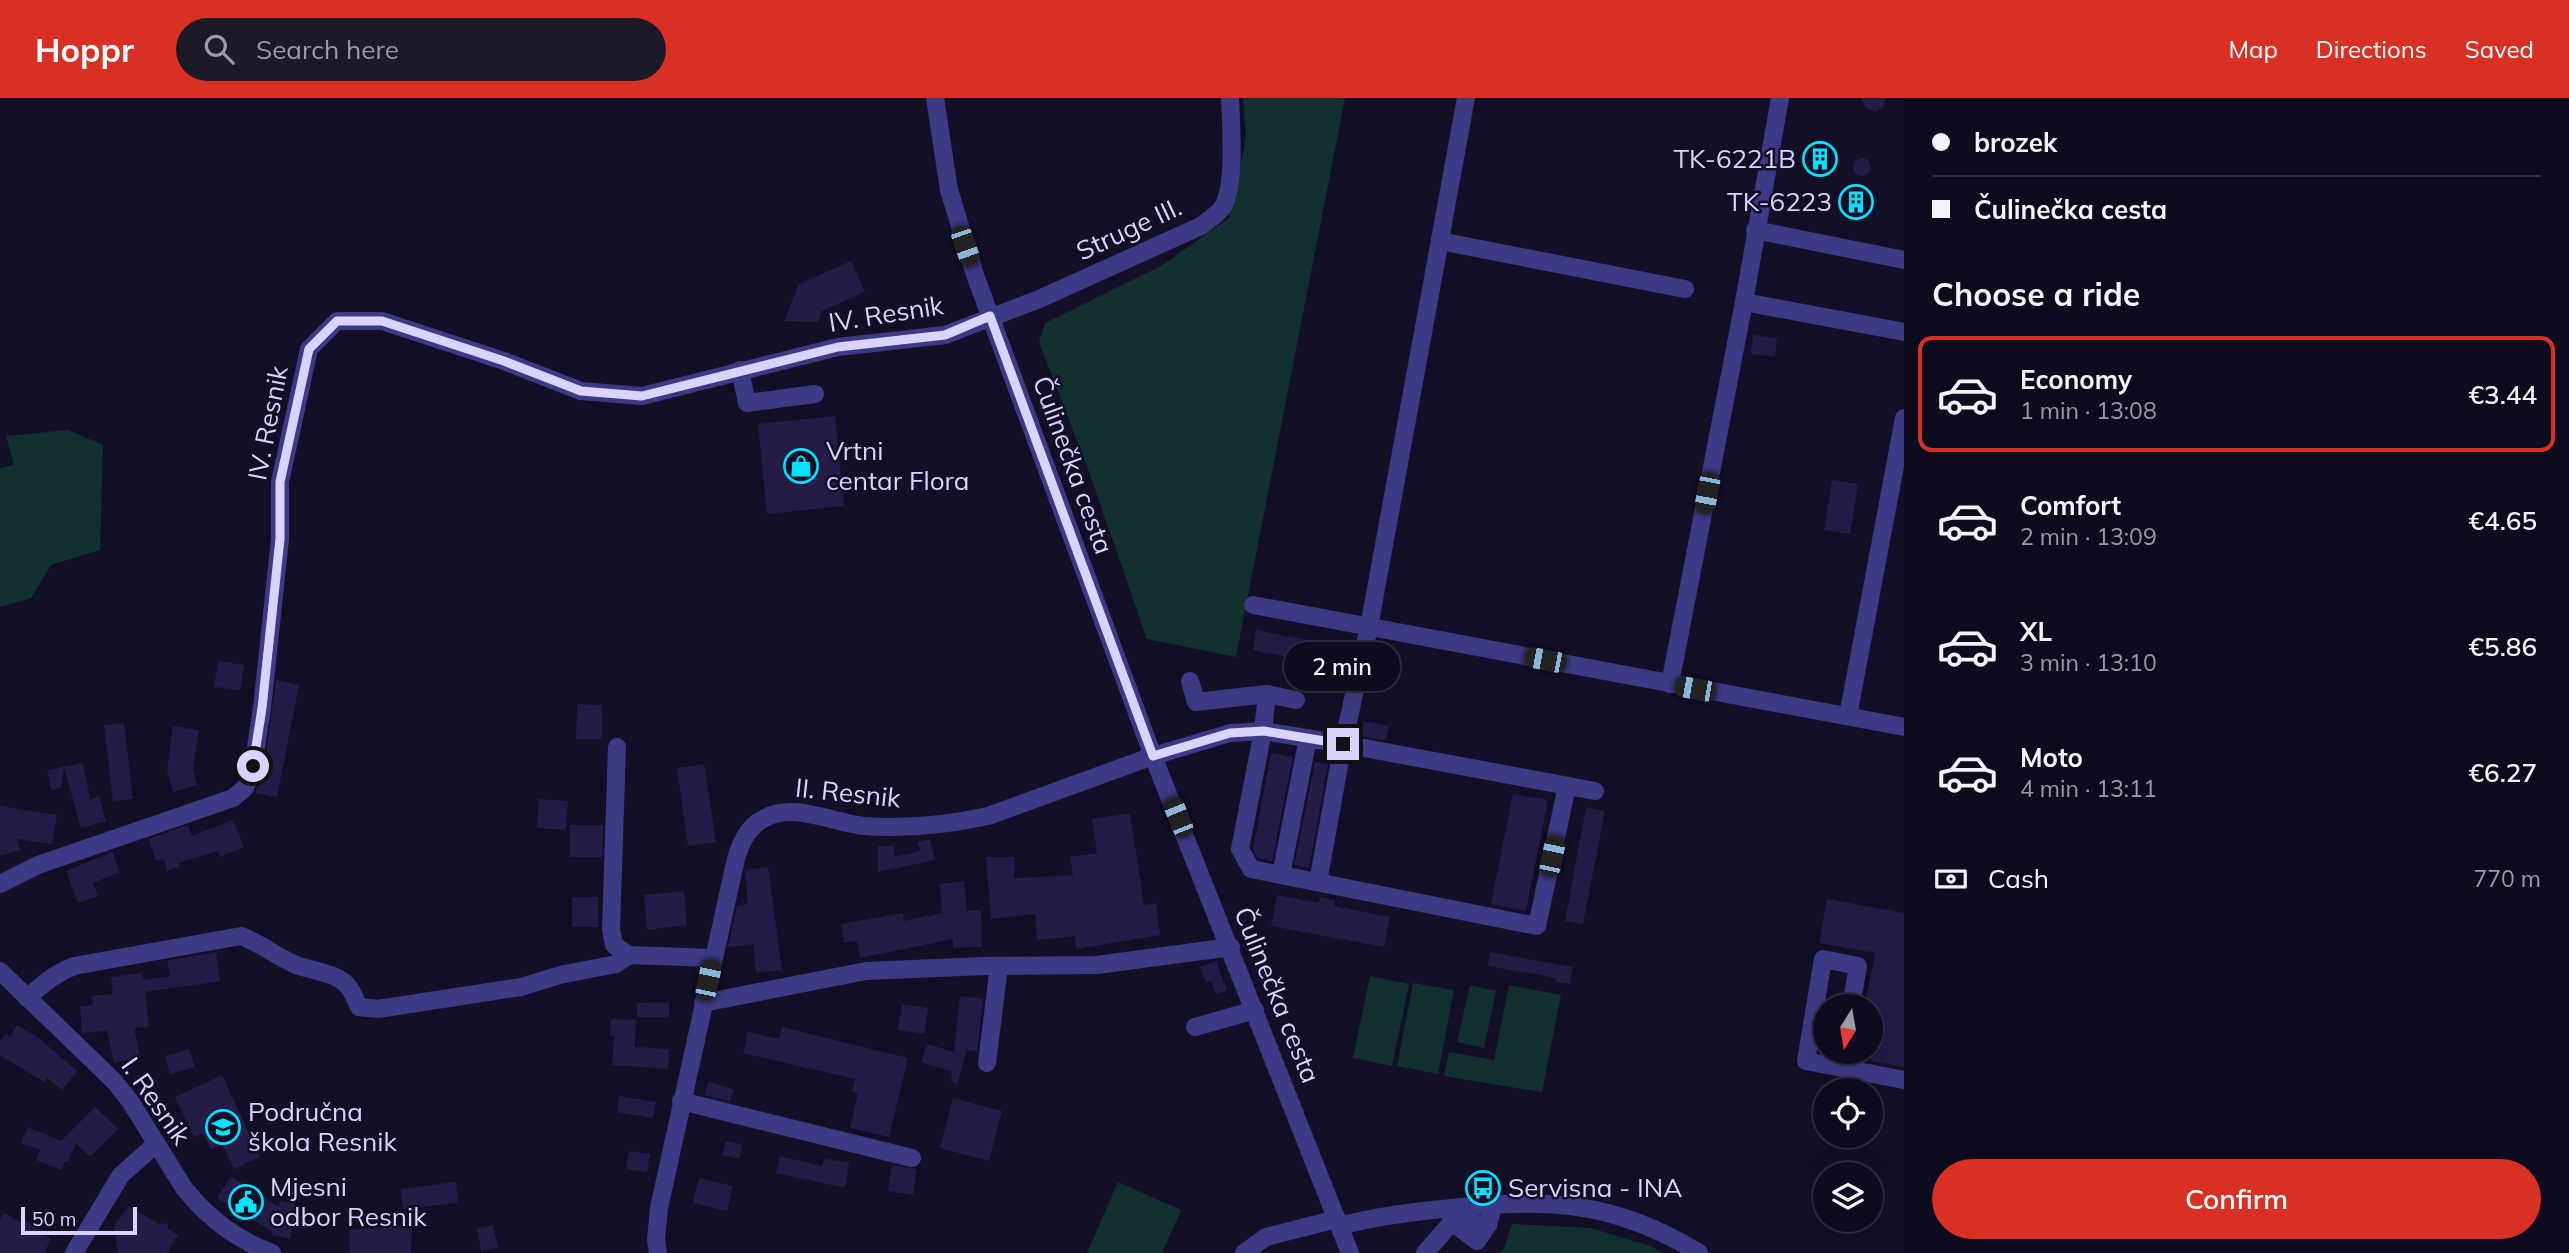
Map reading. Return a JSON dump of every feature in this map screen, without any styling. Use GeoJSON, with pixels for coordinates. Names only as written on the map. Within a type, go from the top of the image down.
{"type":"FeatureCollection","features":[{"type":"Feature","properties":{"kind":"street","name":"Čulinečka cesta"},"geometry":{"type":"LineString","coordinates":[[935,98],[949,190],[965,246],[990,316],[1153,756],[1350,1253]]}},
{"type":"Feature","properties":{"kind":"street","name":"Struge III."},"geometry":{"type":"LineString","coordinates":[[990,316],[1037,300],[1201,226],[1222,207],[1229,185],[1230,98]]}},
{"type":"Feature","properties":{"kind":"street"},"geometry":{"type":"LineString","coordinates":[[1318,882],[1343,744],[1369,627],[1466,98]]}},
{"type":"Feature","properties":{"kind":"street"},"geometry":{"type":"LineString","coordinates":[[1670,684],[1744,302],[1780,98]]}},
{"type":"Feature","properties":{"kind":"street"},"geometry":{"type":"LineString","coordinates":[[1755,230],[1904,260]]}},
{"type":"Feature","properties":{"kind":"street"},"geometry":{"type":"LineString","coordinates":[[1440,241],[1685,289]]}},
{"type":"Feature","properties":{"kind":"street"},"geometry":{"type":"LineString","coordinates":[[1744,302],[1904,332]]}},
{"type":"Feature","properties":{"kind":"street","name":"IV. Resnik"},"geometry":{"type":"LineString","coordinates":[[0,884],[38,865],[233,798],[245,788],[253,766],[262,708],[280,539],[280,482],[309,349],[337,321],[382,321],[504,361],[581,391],[642,396],[838,347],[945,335],[990,316]]}},
{"type":"Feature","properties":{"kind":"street"},"geometry":{"type":"LineString","coordinates":[[740,370],[747,403],[815,394]]}},
{"type":"Feature","properties":{"kind":"street"},"geometry":{"type":"LineString","coordinates":[[1848,716],[1903,424]]}},
{"type":"Feature","properties":{"kind":"street"},"geometry":{"type":"LineString","coordinates":[[1253,605],[1904,727]]}},
{"type":"Feature","properties":{"kind":"street"},"geometry":{"type":"LineString","coordinates":[[1190,681],[1196,702],[1267,694],[1296,699]]}},
{"type":"Feature","properties":{"kind":"street"},"geometry":{"type":"LineString","coordinates":[[1267,694],[1264,731],[1240,849],[1251,869],[1537,926],[1567,786]]}},
{"type":"Feature","properties":{"kind":"street"},"geometry":{"type":"LineString","coordinates":[[1153,756],[1230,733],[1264,731],[1595,791]]}},
{"type":"Feature","properties":{"kind":"street"},"geometry":{"type":"LineString","coordinates":[[1281,875],[1308,738]]}},
{"type":"Feature","properties":{"kind":"street"},"geometry":{"type":"LineString","coordinates":[[617,747],[611,929],[614,945],[629,955],[713,958]]}},
{"type":"Feature","properties":{"kind":"street","name":"II. Resnik"},"geometry":{"type":"LineString","coordinates":[[658,1253],[656,1239],[659,1208],[740,842],[763,818],[781,813],[798,813],[863,826],[932,826],[960,822],[988,816],[1153,756]]}},
{"type":"Feature","properties":{"kind":"street"},"geometry":{"type":"LineString","coordinates":[[27,998],[46,981],[74,966],[241,936],[257,942],[293,964],[338,977],[351,991],[359,1007],[378,1009],[521,987],[560,975],[616,964],[629,955]]}},
{"type":"Feature","properties":{"kind":"street"},"geometry":{"type":"LineString","coordinates":[[703,1003],[866,971],[1097,965],[1230,947]]}},
{"type":"Feature","properties":{"kind":"street"},"geometry":{"type":"LineString","coordinates":[[1817,994],[1823,959],[1858,966],[1853,994]]}},
{"type":"Feature","properties":{"kind":"street"},"geometry":{"type":"LineString","coordinates":[[987,1063],[999,966]]}},
{"type":"Feature","properties":{"kind":"street","name":"I. Resnik"},"geometry":{"type":"LineString","coordinates":[[0,971],[114,1081],[131,1101],[184,1188],[205,1212],[236,1236],[272,1253]]}},
{"type":"Feature","properties":{"kind":"street"},"geometry":{"type":"LineString","coordinates":[[1195,1027],[1255,1010]]}},
{"type":"Feature","properties":{"kind":"street"},"geometry":{"type":"LineString","coordinates":[[1813,1019],[1806,1061],[1813,1061]]}},
{"type":"Feature","properties":{"kind":"street"},"geometry":{"type":"LineString","coordinates":[[1856,1064],[1904,1080]]}},
{"type":"Feature","properties":{"kind":"street"},"geometry":{"type":"LineString","coordinates":[[681,1101],[912,1158]]}},
{"type":"Feature","properties":{"kind":"street"},"geometry":{"type":"LineString","coordinates":[[74,1253],[121,1175],[156,1144]]}},
{"type":"Feature","properties":{"kind":"street"},"geometry":{"type":"LineString","coordinates":[[1425,1253],[1452,1215],[1494,1203],[1538,1202],[1576,1205],[1616,1216],[1667,1234],[1699,1253]]}},
{"type":"Feature","properties":{"kind":"street"},"geometry":{"type":"LineString","coordinates":[[1244,1253],[1266,1237],[1338,1222],[1408,1212],[1452,1215],[1488,1225],[1494,1203]]}},
{"type":"Feature","properties":{"kind":"green space"},"geometry":{"type":"Polygon","coordinates":[[[1243,98],[1345,98],[1236,657],[1147,639],[1088,469],[1039,342],[1045,323],[1161,266],[1229,218],[1246,138],[1243,98]]]}},
{"type":"Feature","properties":{"kind":"green space"},"geometry":{"type":"Polygon","coordinates":[[[68,430],[103,445],[100,550],[51,565],[31,598],[0,607],[0,468],[14,465],[6,436],[68,430]]]}},
{"type":"Feature","properties":{"kind":"green space"},"geometry":{"type":"Polygon","coordinates":[[[1370,976],[1409,984],[1392,1066],[1353,1058],[1370,976]]]}},
{"type":"Feature","properties":{"kind":"green space"},"geometry":{"type":"Polygon","coordinates":[[[1413,983],[1454,990],[1438,1074],[1397,1066],[1413,983]]]}},
{"type":"Feature","properties":{"kind":"green space"},"geometry":{"type":"Polygon","coordinates":[[[1470,985],[1496,991],[1484,1048],[1457,1042],[1470,985]]]}},
{"type":"Feature","properties":{"kind":"green space"},"geometry":{"type":"Polygon","coordinates":[[[1509,985],[1561,995],[1542,1092],[1444,1076],[1449,1052],[1494,1060],[1509,985]]]}},
{"type":"Feature","properties":{"kind":"green space"},"geometry":{"type":"Polygon","coordinates":[[[1118,1182],[1181,1210],[1162,1253],[1087,1253],[1118,1182]]]}},
{"type":"Feature","properties":{"kind":"green space"},"geometry":{"type":"Polygon","coordinates":[[[1512,1224],[1591,1228],[1650,1246],[1663,1253],[1500,1253],[1512,1224]]]}},
{"type":"Feature","properties":{"kind":"building"},"geometry":{"type":"Polygon","coordinates":[[[1861,98],[1886,98],[1883,107],[1875,112],[1866,108],[1861,98]]]}},
{"type":"Feature","properties":{"kind":"building","name":"TK-6221B"},"geometry":{"type":"Polygon","coordinates":[[[1816,150],[1824,150],[1829,159],[1827,166],[1816,168],[1811,163],[1811,155],[1816,150]]]}},
{"type":"Feature","properties":{"kind":"building"},"geometry":{"type":"Polygon","coordinates":[[[1862,158],[1868,161],[1871,167],[1868,173],[1862,176],[1856,173],[1853,167],[1856,161],[1862,158]]]}},
{"type":"Feature","properties":{"kind":"building"},"geometry":{"type":"Polygon","coordinates":[[[851,261],[865,292],[822,311],[818,322],[784,321],[799,284],[851,261]]]}},
{"type":"Feature","properties":{"kind":"building"},"geometry":{"type":"Polygon","coordinates":[[[1753,335],[1777,338],[1775,357],[1751,354],[1753,335]]]}},
{"type":"Feature","properties":{"kind":"building"},"geometry":{"type":"Polygon","coordinates":[[[835,416],[844,506],[767,514],[758,424],[835,416]]]}},
{"type":"Feature","properties":{"kind":"building"},"geometry":{"type":"Polygon","coordinates":[[[1832,480],[1858,484],[1850,534],[1824,530],[1832,480]]]}},
{"type":"Feature","properties":{"kind":"building"},"geometry":{"type":"Polygon","coordinates":[[[1256,630],[1331,645],[1327,665],[1253,650],[1256,630]]]}},
{"type":"Feature","properties":{"kind":"building"},"geometry":{"type":"Polygon","coordinates":[[[218,661],[244,665],[240,690],[214,687],[218,661]]]}},
{"type":"Feature","properties":{"kind":"building"},"geometry":{"type":"Polygon","coordinates":[[[276,680],[299,685],[277,797],[255,793],[264,768],[276,680]]]}},
{"type":"Feature","properties":{"kind":"building"},"geometry":{"type":"Polygon","coordinates":[[[577,704],[602,705],[602,739],[576,739],[577,704]]]}},
{"type":"Feature","properties":{"kind":"building"},"geometry":{"type":"Polygon","coordinates":[[[1363,721],[1389,726],[1386,740],[1360,736],[1363,721]]]}},
{"type":"Feature","properties":{"kind":"building"},"geometry":{"type":"Polygon","coordinates":[[[124,723],[133,799],[113,801],[104,725],[124,723]]]}},
{"type":"Feature","properties":{"kind":"building"},"geometry":{"type":"Polygon","coordinates":[[[173,726],[199,730],[193,770],[197,785],[173,792],[167,771],[173,726]]]}},
{"type":"Feature","properties":{"kind":"building"},"geometry":{"type":"Polygon","coordinates":[[[1271,753],[1293,757],[1272,861],[1258,858],[1253,849],[1271,753]]]}},
{"type":"Feature","properties":{"kind":"building"},"geometry":{"type":"Polygon","coordinates":[[[1315,762],[1328,764],[1309,868],[1294,865],[1315,762]]]}},
{"type":"Feature","properties":{"kind":"building"},"geometry":{"type":"Polygon","coordinates":[[[83,763],[90,799],[99,796],[106,821],[81,828],[64,768],[61,788],[51,790],[47,770],[83,763]]]}},
{"type":"Feature","properties":{"kind":"building"},"geometry":{"type":"Polygon","coordinates":[[[704,764],[716,842],[688,846],[677,768],[704,764]]]}},
{"type":"Feature","properties":{"kind":"building"},"geometry":{"type":"Polygon","coordinates":[[[1513,794],[1548,800],[1526,911],[1491,904],[1513,794]]]}},
{"type":"Feature","properties":{"kind":"building"},"geometry":{"type":"Polygon","coordinates":[[[539,799],[568,801],[566,830],[537,828],[539,799]]]}},
{"type":"Feature","properties":{"kind":"building"},"geometry":{"type":"Polygon","coordinates":[[[0,806],[57,815],[52,844],[17,839],[20,850],[0,856],[0,806]]]}},
{"type":"Feature","properties":{"kind":"building"},"geometry":{"type":"Polygon","coordinates":[[[1586,807],[1605,811],[1583,924],[1565,921],[1586,807]]]}},
{"type":"Feature","properties":{"kind":"building"},"geometry":{"type":"Polygon","coordinates":[[[1130,813],[1144,905],[1156,903],[1160,935],[1076,949],[1075,936],[1037,940],[1035,914],[991,919],[986,857],[1015,857],[1014,878],[1073,875],[1070,857],[1097,853],[1092,819],[1130,813]]]}},
{"type":"Feature","properties":{"kind":"building"},"geometry":{"type":"Polygon","coordinates":[[[233,820],[244,847],[220,857],[218,851],[178,863],[179,867],[167,871],[164,859],[156,861],[149,839],[188,825],[191,836],[233,820]]]}},
{"type":"Feature","properties":{"kind":"building"},"geometry":{"type":"Polygon","coordinates":[[[570,825],[603,825],[602,857],[570,857],[570,825]]]}},
{"type":"Feature","properties":{"kind":"building"},"geometry":{"type":"Polygon","coordinates":[[[930,839],[935,860],[878,872],[878,846],[894,846],[894,857],[920,851],[918,842],[930,839]]]}},
{"type":"Feature","properties":{"kind":"building"},"geometry":{"type":"Polygon","coordinates":[[[112,852],[120,872],[93,883],[98,896],[78,903],[66,871],[112,852]]]}},
{"type":"Feature","properties":{"kind":"building"},"geometry":{"type":"Polygon","coordinates":[[[768,867],[782,970],[756,973],[753,944],[728,947],[737,906],[748,904],[745,870],[768,867]]]}},
{"type":"Feature","properties":{"kind":"building"},"geometry":{"type":"Polygon","coordinates":[[[964,881],[967,911],[981,910],[982,947],[953,948],[953,939],[860,958],[857,941],[844,943],[841,924],[903,913],[904,921],[942,913],[940,884],[964,881]]]}},
{"type":"Feature","properties":{"kind":"building"},"geometry":{"type":"Polygon","coordinates":[[[684,891],[687,925],[647,930],[644,895],[684,891]]]}},
{"type":"Feature","properties":{"kind":"building"},"geometry":{"type":"Polygon","coordinates":[[[1277,895],[1319,903],[1320,897],[1335,900],[1334,906],[1390,917],[1384,947],[1271,926],[1277,895]]]}},
{"type":"Feature","properties":{"kind":"building"},"geometry":{"type":"Polygon","coordinates":[[[572,897],[598,897],[598,927],[572,927],[572,897]]]}},
{"type":"Feature","properties":{"kind":"building"},"geometry":{"type":"Polygon","coordinates":[[[1827,899],[1904,913],[1904,1067],[1883,1063],[1883,994],[1867,994],[1875,953],[1819,943],[1827,899]]]}},
{"type":"Feature","properties":{"kind":"building"},"geometry":{"type":"Polygon","coordinates":[[[216,952],[220,981],[145,992],[149,1027],[134,1028],[140,1057],[114,1063],[107,1031],[82,1033],[80,1007],[93,1005],[92,996],[113,994],[111,977],[142,973],[143,980],[170,976],[167,961],[216,952]]]}},
{"type":"Feature","properties":{"kind":"building"},"geometry":{"type":"Polygon","coordinates":[[[1490,952],[1573,967],[1570,984],[1555,982],[1556,978],[1488,966],[1490,952]]]}},
{"type":"Feature","properties":{"kind":"building"},"geometry":{"type":"Polygon","coordinates":[[[1216,961],[1227,990],[1216,994],[1211,981],[1206,983],[1200,967],[1216,961]]]}},
{"type":"Feature","properties":{"kind":"building"},"geometry":{"type":"Polygon","coordinates":[[[960,996],[983,999],[977,1051],[967,1050],[957,1084],[951,1082],[952,1072],[921,1062],[927,1044],[954,1052],[960,996]]]}},
{"type":"Feature","properties":{"kind":"building"},"geometry":{"type":"Polygon","coordinates":[[[669,1002],[669,1017],[637,1017],[637,1003],[669,1002]]]}},
{"type":"Feature","properties":{"kind":"building"},"geometry":{"type":"Polygon","coordinates":[[[902,1004],[928,1008],[924,1034],[898,1030],[902,1004]]]}},
{"type":"Feature","properties":{"kind":"building"},"geometry":{"type":"Polygon","coordinates":[[[611,1019],[636,1020],[635,1047],[669,1049],[668,1069],[612,1065],[614,1036],[610,1036],[611,1019]]]}},
{"type":"Feature","properties":{"kind":"building"},"geometry":{"type":"Polygon","coordinates":[[[17,1025],[40,1039],[77,1071],[62,1090],[47,1078],[44,1082],[0,1055],[0,1042],[5,1034],[10,1037],[17,1025]]]}},
{"type":"Feature","properties":{"kind":"building"},"geometry":{"type":"Polygon","coordinates":[[[782,1027],[908,1058],[889,1137],[850,1128],[858,1093],[852,1092],[855,1079],[743,1053],[748,1032],[779,1039],[782,1027]]]}},
{"type":"Feature","properties":{"kind":"building"},"geometry":{"type":"Polygon","coordinates":[[[189,1049],[195,1067],[170,1074],[165,1056],[189,1049]]]}},
{"type":"Feature","properties":{"kind":"building"},"geometry":{"type":"Polygon","coordinates":[[[222,1075],[260,1157],[234,1169],[222,1144],[211,1149],[203,1133],[194,1137],[175,1097],[222,1075]]]}},
{"type":"Feature","properties":{"kind":"building"},"geometry":{"type":"Polygon","coordinates":[[[709,1081],[734,1090],[730,1101],[704,1095],[709,1081]]]}},
{"type":"Feature","properties":{"kind":"building"},"geometry":{"type":"Polygon","coordinates":[[[619,1096],[656,1102],[653,1118],[617,1112],[619,1096]]]}},
{"type":"Feature","properties":{"kind":"building"},"geometry":{"type":"Polygon","coordinates":[[[953,1098],[1002,1111],[989,1161],[940,1148],[953,1098]]]}},
{"type":"Feature","properties":{"kind":"building"},"geometry":{"type":"Polygon","coordinates":[[[95,1107],[118,1129],[90,1157],[76,1143],[68,1162],[65,1161],[61,1170],[36,1160],[40,1150],[21,1143],[28,1127],[61,1141],[95,1107]]]}},
{"type":"Feature","properties":{"kind":"building"},"geometry":{"type":"Polygon","coordinates":[[[726,1141],[743,1145],[739,1159],[722,1155],[726,1141]]]}},
{"type":"Feature","properties":{"kind":"building"},"geometry":{"type":"Polygon","coordinates":[[[629,1151],[650,1154],[647,1172],[626,1169],[629,1151]]]}},
{"type":"Feature","properties":{"kind":"building"},"geometry":{"type":"Polygon","coordinates":[[[780,1156],[822,1166],[824,1159],[849,1162],[845,1188],[776,1173],[780,1156]]]}},
{"type":"Feature","properties":{"kind":"building"},"geometry":{"type":"Polygon","coordinates":[[[892,1165],[917,1169],[913,1195],[888,1191],[892,1165]]]}},
{"type":"Feature","properties":{"kind":"building"},"geometry":{"type":"Polygon","coordinates":[[[231,1176],[279,1207],[280,1201],[298,1205],[290,1239],[272,1235],[273,1232],[217,1198],[231,1176]]]}},
{"type":"Feature","properties":{"kind":"building"},"geometry":{"type":"Polygon","coordinates":[[[699,1178],[733,1186],[727,1211],[693,1203],[699,1178]]]}},
{"type":"Feature","properties":{"kind":"building"},"geometry":{"type":"Polygon","coordinates":[[[456,1182],[458,1203],[403,1209],[401,1189],[456,1182]]]}},
{"type":"Feature","properties":{"kind":"building"},"geometry":{"type":"Polygon","coordinates":[[[128,1206],[159,1224],[168,1225],[168,1229],[178,1235],[167,1253],[118,1253],[114,1227],[128,1206]]]}},
{"type":"Feature","properties":{"kind":"building"},"geometry":{"type":"Polygon","coordinates":[[[4,1213],[24,1224],[26,1221],[51,1239],[44,1253],[0,1253],[0,1219],[4,1213]]]}},
{"type":"Feature","properties":{"kind":"building"},"geometry":{"type":"Polygon","coordinates":[[[493,1225],[498,1248],[481,1251],[477,1228],[493,1225]]]}},
{"type":"Feature","properties":{"kind":"building"},"geometry":{"type":"Polygon","coordinates":[[[412,1227],[411,1253],[350,1253],[349,1230],[412,1227]]]}},
{"type":"Feature","properties":{"kind":"place","name":"TK-6221B"},"geometry":{"type":"Point","coordinates":[1820,159]}},
{"type":"Feature","properties":{"kind":"place","name":"TK-6223"},"geometry":{"type":"Point","coordinates":[1856,202]}},
{"type":"Feature","properties":{"kind":"place","name":"Vrtni centar Flora"},"geometry":{"type":"Point","coordinates":[801,466]}},
{"type":"Feature","properties":{"kind":"place","name":"Područna škola Resnik"},"geometry":{"type":"Point","coordinates":[223,1127]}},
{"type":"Feature","properties":{"kind":"place","name":"Servisna - INA"},"geometry":{"type":"Point","coordinates":[1483,1188]}},
{"type":"Feature","properties":{"kind":"place","name":"Mjesni odbor Resnik"},"geometry":{"type":"Point","coordinates":[246,1202]}},
{"type":"Feature","properties":{"kind":"route"},"geometry":{"type":"LineString","coordinates":[[253,766],[280,539],[280,482],[309,349],[337,321],[382,321],[504,361],[581,391],[642,396],[838,347],[945,335],[990,316],[1153,756],[1230,733],[1264,731],[1343,744]]}}]}
